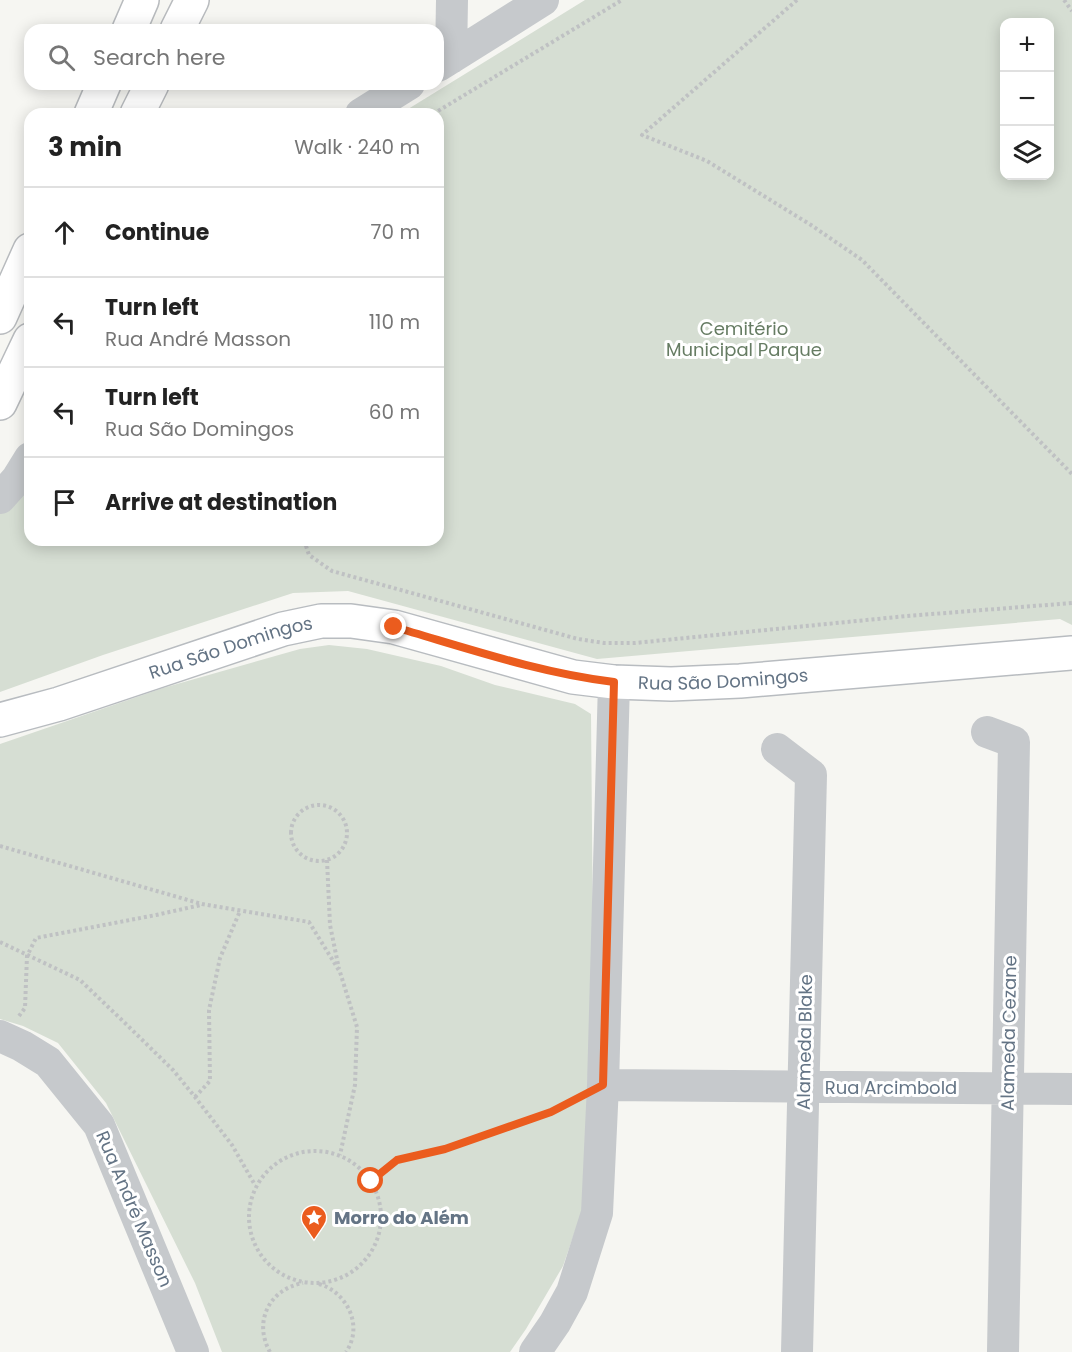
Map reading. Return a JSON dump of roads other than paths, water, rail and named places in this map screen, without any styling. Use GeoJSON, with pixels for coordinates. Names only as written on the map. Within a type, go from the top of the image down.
{"type":"FeatureCollection","features":[{"type":"Feature","properties":{"kind":"main road"},"geometry":{"type":"LineString","coordinates":[[132,24],[142,0]]}},
{"type":"Feature","properties":{"kind":"main road"},"geometry":{"type":"LineString","coordinates":[[180,24],[192,0]]}},
{"type":"Feature","properties":{"kind":"main road"},"geometry":{"type":"LineString","coordinates":[[94,108],[101,90]]}},
{"type":"Feature","properties":{"kind":"main road"},"geometry":{"type":"LineString","coordinates":[[140,108],[149,90]]}},
{"type":"Feature","properties":{"kind":"main road"},"geometry":{"type":"LineString","coordinates":[[0,317],[24,263]]}},
{"type":"Feature","properties":{"kind":"main road"},"geometry":{"type":"LineString","coordinates":[[0,403],[24,353]]}},
{"type":"Feature","properties":{"kind":"main road","name":"Rua São Domingos"},"geometry":{"type":"LineString","coordinates":[[0,720],[59,704],[283,629],[321,621],[351,621],[394,627],[536,668],[573,677],[614,682],[671,684],[740,681],[1072,652]]}},
{"type":"Feature","properties":{"kind":"street"},"geometry":{"type":"LineString","coordinates":[[445,62],[452,0]]}},
{"type":"Feature","properties":{"kind":"street"},"geometry":{"type":"LineString","coordinates":[[445,62],[543,0]]}},
{"type":"Feature","properties":{"kind":"street"},"geometry":{"type":"LineString","coordinates":[[371,108],[399,90]]}},
{"type":"Feature","properties":{"kind":"street"},"geometry":{"type":"LineString","coordinates":[[0,498],[24,468]]}},
{"type":"Feature","properties":{"kind":"street"},"geometry":{"type":"LineString","coordinates":[[534,1352],[555,1323],[572,1292],[597,1213],[603,1085],[614,682]]}},
{"type":"Feature","properties":{"kind":"street","name":"Alameda Cezane"},"geometry":{"type":"LineString","coordinates":[[987,732],[1014,742],[1003,1352]]}},
{"type":"Feature","properties":{"kind":"street","name":"Alameda Blake"},"geometry":{"type":"LineString","coordinates":[[777,749],[811,775],[797,1352]]}},
{"type":"Feature","properties":{"kind":"street","name":"Rua André Masson"},"geometry":{"type":"LineString","coordinates":[[7,1031],[22,1046],[48,1062],[99,1125],[193,1352]]}},
{"type":"Feature","properties":{"kind":"street","name":"Rua Arcimbold"},"geometry":{"type":"LineString","coordinates":[[603,1085],[1072,1089]]}},
{"type":"Feature","properties":{"kind":"place","name":"Morro do Além"},"geometry":{"type":"Point","coordinates":[314,1241]}},
{"type":"Feature","properties":{"kind":"park label","name":"Cemitério Municipal Parque"},"geometry":{"type":"Point","coordinates":[744,339]}}]}
